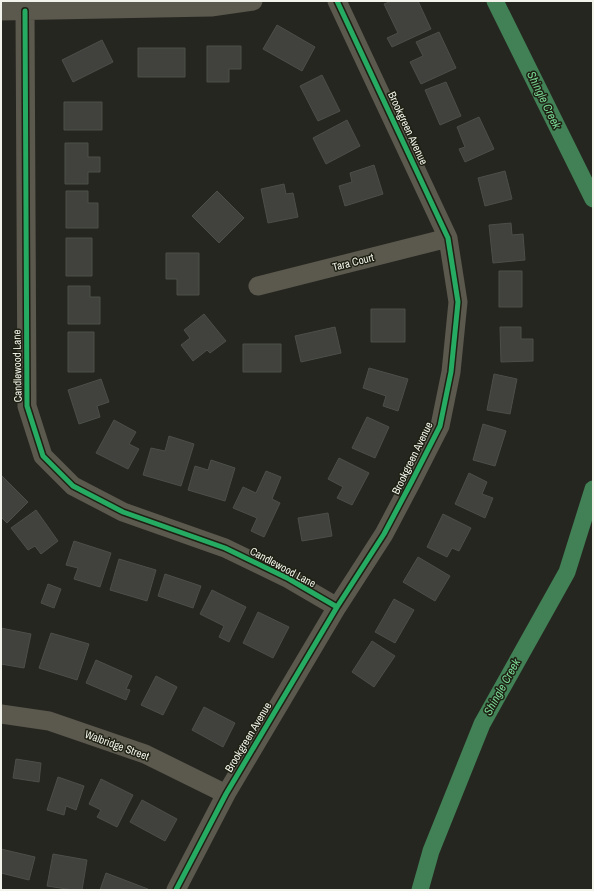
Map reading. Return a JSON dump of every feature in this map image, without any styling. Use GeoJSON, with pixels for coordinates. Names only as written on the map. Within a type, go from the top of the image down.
{"type":"FeatureCollection","features":[{"type":"Feature","properties":{"kind":"street"},"geometry":{"type":"LineString","coordinates":[[1,11],[211,7],[253,1]]}},
{"type":"Feature","properties":{"kind":"street","name":"Brookgreen Avenue"},"geometry":{"type":"LineString","coordinates":[[176,890],[226,794],[338,607],[384,534],[440,426],[451,372],[458,302],[448,238],[337,1]]}},
{"type":"Feature","properties":{"kind":"street","name":"Candlewood Lane"},"geometry":{"type":"LineString","coordinates":[[25,10],[27,406],[43,456],[73,486],[117,509],[225,548],[289,579],[338,607]]}},
{"type":"Feature","properties":{"kind":"street","name":"Tara Court"},"geometry":{"type":"LineString","coordinates":[[258,286],[448,238]]}},
{"type":"Feature","properties":{"kind":"street","name":"Walbridge Street"},"geometry":{"type":"LineString","coordinates":[[1,714],[49,721],[145,754],[226,794]]}},
{"type":"Feature","properties":{"kind":"building"},"geometry":{"type":"Polygon","coordinates":[[[392,1],[418,1],[431,29],[392,47],[387,38],[398,33],[384,4],[392,1]]]}},
{"type":"Feature","properties":{"kind":"building"},"geometry":{"type":"Polygon","coordinates":[[[277,25],[315,47],[302,71],[263,49],[277,25]]]}},
{"type":"Feature","properties":{"kind":"building"},"geometry":{"type":"Polygon","coordinates":[[[439,32],[456,68],[421,84],[410,62],[423,56],[416,42],[439,32]]]}},
{"type":"Feature","properties":{"kind":"building"},"geometry":{"type":"Polygon","coordinates":[[[102,40],[113,62],[73,82],[62,60],[102,40]]]}},
{"type":"Feature","properties":{"kind":"building"},"geometry":{"type":"Polygon","coordinates":[[[207,46],[241,46],[241,69],[229,69],[229,82],[207,82],[207,46]]]}},
{"type":"Feature","properties":{"kind":"building"},"geometry":{"type":"Polygon","coordinates":[[[138,48],[185,48],[185,77],[138,77],[138,48]]]}},
{"type":"Feature","properties":{"kind":"building"},"geometry":{"type":"Polygon","coordinates":[[[322,75],[340,111],[318,121],[300,86],[322,75]]]}},
{"type":"Feature","properties":{"kind":"building"},"geometry":{"type":"Polygon","coordinates":[[[446,82],[461,116],[440,125],[425,90],[446,82]]]}},
{"type":"Feature","properties":{"kind":"building"},"geometry":{"type":"Polygon","coordinates":[[[64,102],[102,102],[102,130],[64,130],[64,102]]]}},
{"type":"Feature","properties":{"kind":"building"},"geometry":{"type":"Polygon","coordinates":[[[479,117],[494,149],[465,162],[459,149],[465,147],[457,127],[479,117]]]}},
{"type":"Feature","properties":{"kind":"building"},"geometry":{"type":"Polygon","coordinates":[[[347,120],[360,146],[326,164],[313,138],[347,120]]]}},
{"type":"Feature","properties":{"kind":"building"},"geometry":{"type":"Polygon","coordinates":[[[65,143],[88,143],[88,157],[100,157],[100,172],[88,172],[88,184],[65,184],[65,143]]]}},
{"type":"Feature","properties":{"kind":"building"},"geometry":{"type":"Polygon","coordinates":[[[374,165],[383,194],[345,206],[339,186],[352,182],[350,173],[374,165]]]}},
{"type":"Feature","properties":{"kind":"building"},"geometry":{"type":"Polygon","coordinates":[[[505,171],[512,199],[485,206],[478,178],[505,171]]]}},
{"type":"Feature","properties":{"kind":"building"},"geometry":{"type":"Polygon","coordinates":[[[284,184],[286,194],[293,193],[298,217],[268,223],[261,189],[284,184]]]}},
{"type":"Feature","properties":{"kind":"building"},"geometry":{"type":"Polygon","coordinates":[[[66,191],[88,191],[88,203],[98,203],[98,228],[66,228],[66,191]]]}},
{"type":"Feature","properties":{"kind":"building"},"geometry":{"type":"Polygon","coordinates":[[[217,191],[244,218],[219,243],[192,216],[217,191]]]}},
{"type":"Feature","properties":{"kind":"building"},"geometry":{"type":"Polygon","coordinates":[[[511,223],[512,235],[523,234],[525,260],[493,263],[489,225],[511,223]]]}},
{"type":"Feature","properties":{"kind":"building"},"geometry":{"type":"Polygon","coordinates":[[[66,238],[92,238],[92,276],[66,276],[66,238]]]}},
{"type":"Feature","properties":{"kind":"building"},"geometry":{"type":"Polygon","coordinates":[[[166,253],[199,253],[199,295],[177,295],[177,279],[166,279],[166,253]]]}},
{"type":"Feature","properties":{"kind":"building"},"geometry":{"type":"Polygon","coordinates":[[[499,271],[522,271],[522,307],[499,307],[499,271]]]}},
{"type":"Feature","properties":{"kind":"building"},"geometry":{"type":"Polygon","coordinates":[[[68,286],[90,286],[90,297],[100,297],[100,324],[68,324],[68,286]]]}},
{"type":"Feature","properties":{"kind":"building"},"geometry":{"type":"Polygon","coordinates":[[[371,309],[405,309],[405,342],[371,342],[371,309]]]}},
{"type":"Feature","properties":{"kind":"building"},"geometry":{"type":"Polygon","coordinates":[[[204,314],[226,341],[210,353],[207,350],[193,361],[181,345],[190,338],[184,330],[204,314]]]}},
{"type":"Feature","properties":{"kind":"building"},"geometry":{"type":"Polygon","coordinates":[[[335,327],[341,353],[301,362],[295,336],[335,327]]]}},
{"type":"Feature","properties":{"kind":"building"},"geometry":{"type":"Polygon","coordinates":[[[500,327],[521,327],[521,339],[533,339],[533,361],[501,362],[500,327]]]}},
{"type":"Feature","properties":{"kind":"building"},"geometry":{"type":"Polygon","coordinates":[[[68,332],[94,332],[94,372],[68,372],[68,332]]]}},
{"type":"Feature","properties":{"kind":"building"},"geometry":{"type":"Polygon","coordinates":[[[243,344],[281,344],[281,372],[243,372],[243,344]]]}},
{"type":"Feature","properties":{"kind":"building"},"geometry":{"type":"Polygon","coordinates":[[[369,368],[408,379],[398,411],[383,406],[386,396],[363,388],[369,368]]]}},
{"type":"Feature","properties":{"kind":"building"},"geometry":{"type":"Polygon","coordinates":[[[494,374],[517,379],[510,414],[487,410],[494,374]]]}},
{"type":"Feature","properties":{"kind":"building"},"geometry":{"type":"Polygon","coordinates":[[[101,379],[109,402],[97,406],[100,417],[79,424],[68,390],[101,379]]]}},
{"type":"Feature","properties":{"kind":"building"},"geometry":{"type":"Polygon","coordinates":[[[367,417],[389,427],[375,458],[352,448],[367,417]]]}},
{"type":"Feature","properties":{"kind":"building"},"geometry":{"type":"Polygon","coordinates":[[[114,420],[136,432],[129,444],[139,449],[128,469],[96,453],[114,420]]]}},
{"type":"Feature","properties":{"kind":"building"},"geometry":{"type":"Polygon","coordinates":[[[483,424],[506,431],[495,466],[473,460],[483,424]]]}},
{"type":"Feature","properties":{"kind":"building"},"geometry":{"type":"Polygon","coordinates":[[[169,436],[194,444],[181,486],[143,475],[151,448],[165,451],[169,436]]]}},
{"type":"Feature","properties":{"kind":"building"},"geometry":{"type":"Polygon","coordinates":[[[339,458],[369,473],[352,505],[337,498],[343,487],[328,479],[339,458]]]}},
{"type":"Feature","properties":{"kind":"building"},"geometry":{"type":"Polygon","coordinates":[[[211,460],[235,468],[225,501],[188,490],[195,466],[208,470],[211,460]]]}},
{"type":"Feature","properties":{"kind":"building"},"geometry":{"type":"Polygon","coordinates":[[[266,471],[281,477],[272,499],[280,503],[264,537],[251,531],[257,518],[233,508],[243,487],[256,493],[266,471]]]}},
{"type":"Feature","properties":{"kind":"building"},"geometry":{"type":"Polygon","coordinates":[[[469,473],[487,482],[482,494],[493,498],[485,518],[455,504],[469,473]]]}},
{"type":"Feature","properties":{"kind":"building"},"geometry":{"type":"Polygon","coordinates":[[[1,475],[28,502],[7,523],[1,517],[1,475]]]}},
{"type":"Feature","properties":{"kind":"building"},"geometry":{"type":"Polygon","coordinates":[[[36,510],[58,541],[41,554],[35,546],[28,550],[11,528],[36,510]]]}},
{"type":"Feature","properties":{"kind":"building"},"geometry":{"type":"Polygon","coordinates":[[[328,513],[332,536],[302,541],[298,518],[328,513]]]}},
{"type":"Feature","properties":{"kind":"building"},"geometry":{"type":"Polygon","coordinates":[[[443,514],[471,528],[459,551],[452,548],[447,557],[427,547],[443,514]]]}},
{"type":"Feature","properties":{"kind":"building"},"geometry":{"type":"Polygon","coordinates":[[[74,541],[111,553],[100,587],[74,579],[78,568],[66,565],[74,541]]]}},
{"type":"Feature","properties":{"kind":"building"},"geometry":{"type":"Polygon","coordinates":[[[418,557],[450,576],[435,601],[403,582],[418,557]]]}},
{"type":"Feature","properties":{"kind":"building"},"geometry":{"type":"Polygon","coordinates":[[[119,559],[156,570],[147,601],[110,590],[119,559]]]}},
{"type":"Feature","properties":{"kind":"building"},"geometry":{"type":"Polygon","coordinates":[[[165,574],[201,586],[193,608],[158,596],[165,574]]]}},
{"type":"Feature","properties":{"kind":"building"},"geometry":{"type":"Polygon","coordinates":[[[48,584],[61,589],[54,608],[41,603],[48,584]]]}},
{"type":"Feature","properties":{"kind":"building"},"geometry":{"type":"Polygon","coordinates":[[[212,590],[246,607],[229,642],[219,637],[224,626],[200,614],[212,590]]]}},
{"type":"Feature","properties":{"kind":"building"},"geometry":{"type":"Polygon","coordinates":[[[394,599],[414,610],[395,643],[375,632],[394,599]]]}},
{"type":"Feature","properties":{"kind":"building"},"geometry":{"type":"Polygon","coordinates":[[[258,612],[289,627],[273,658],[243,643],[258,612]]]}},
{"type":"Feature","properties":{"kind":"building"},"geometry":{"type":"Polygon","coordinates":[[[1,628],[31,634],[24,668],[1,664],[1,628]]]}},
{"type":"Feature","properties":{"kind":"building"},"geometry":{"type":"Polygon","coordinates":[[[51,633],[89,644],[77,680],[39,668],[51,633]]]}},
{"type":"Feature","properties":{"kind":"building"},"geometry":{"type":"Polygon","coordinates":[[[372,641],[395,656],[374,687],[352,672],[372,641]]]}},
{"type":"Feature","properties":{"kind":"building"},"geometry":{"type":"Polygon","coordinates":[[[96,660],[132,676],[126,689],[130,690],[126,700],[86,683],[96,660]]]}},
{"type":"Feature","properties":{"kind":"building"},"geometry":{"type":"Polygon","coordinates":[[[156,676],[177,687],[163,715],[141,705],[156,676]]]}},
{"type":"Feature","properties":{"kind":"building"},"geometry":{"type":"Polygon","coordinates":[[[204,707],[235,723],[223,747],[192,730],[204,707]]]}},
{"type":"Feature","properties":{"kind":"building"},"geometry":{"type":"Polygon","coordinates":[[[16,759],[41,763],[39,782],[13,778],[16,759]]]}},
{"type":"Feature","properties":{"kind":"building"},"geometry":{"type":"Polygon","coordinates":[[[58,777],[84,786],[76,810],[66,806],[64,815],[47,810],[58,777]]]}},
{"type":"Feature","properties":{"kind":"building"},"geometry":{"type":"Polygon","coordinates":[[[101,779],[133,795],[117,827],[97,817],[101,810],[89,804],[101,779]]]}},
{"type":"Feature","properties":{"kind":"building"},"geometry":{"type":"Polygon","coordinates":[[[142,800],[177,819],[165,841],[130,822],[142,800]]]}},
{"type":"Feature","properties":{"kind":"building"},"geometry":{"type":"Polygon","coordinates":[[[1,849],[35,857],[29,880],[1,873],[1,849]]]}},
{"type":"Feature","properties":{"kind":"building"},"geometry":{"type":"Polygon","coordinates":[[[53,854],[87,860],[82,890],[47,886],[53,854]]]}},
{"type":"Feature","properties":{"kind":"building"},"geometry":{"type":"Polygon","coordinates":[[[106,873],[148,889],[100,890],[106,873]]]}},
{"type":"Feature","properties":{"kind":"waterway","name":"Shingle Creek"},"geometry":{"type":"LineString","coordinates":[[495,1],[593,199]]}},
{"type":"Feature","properties":{"kind":"waterway","name":"Shingle Creek"},"geometry":{"type":"LineString","coordinates":[[420,890],[431,851],[482,724],[567,572],[593,489]]}},
{"type":"Feature","properties":{"kind":"cycle path"},"geometry":{"type":"LineString","coordinates":[[176,890],[226,794],[337,607],[384,534],[440,426],[451,372],[458,302],[448,238],[337,1]]}},
{"type":"Feature","properties":{"kind":"cycle path"},"geometry":{"type":"LineString","coordinates":[[25,11],[27,406],[43,456],[73,486],[123,512],[225,548],[289,579],[337,607]]}}]}
